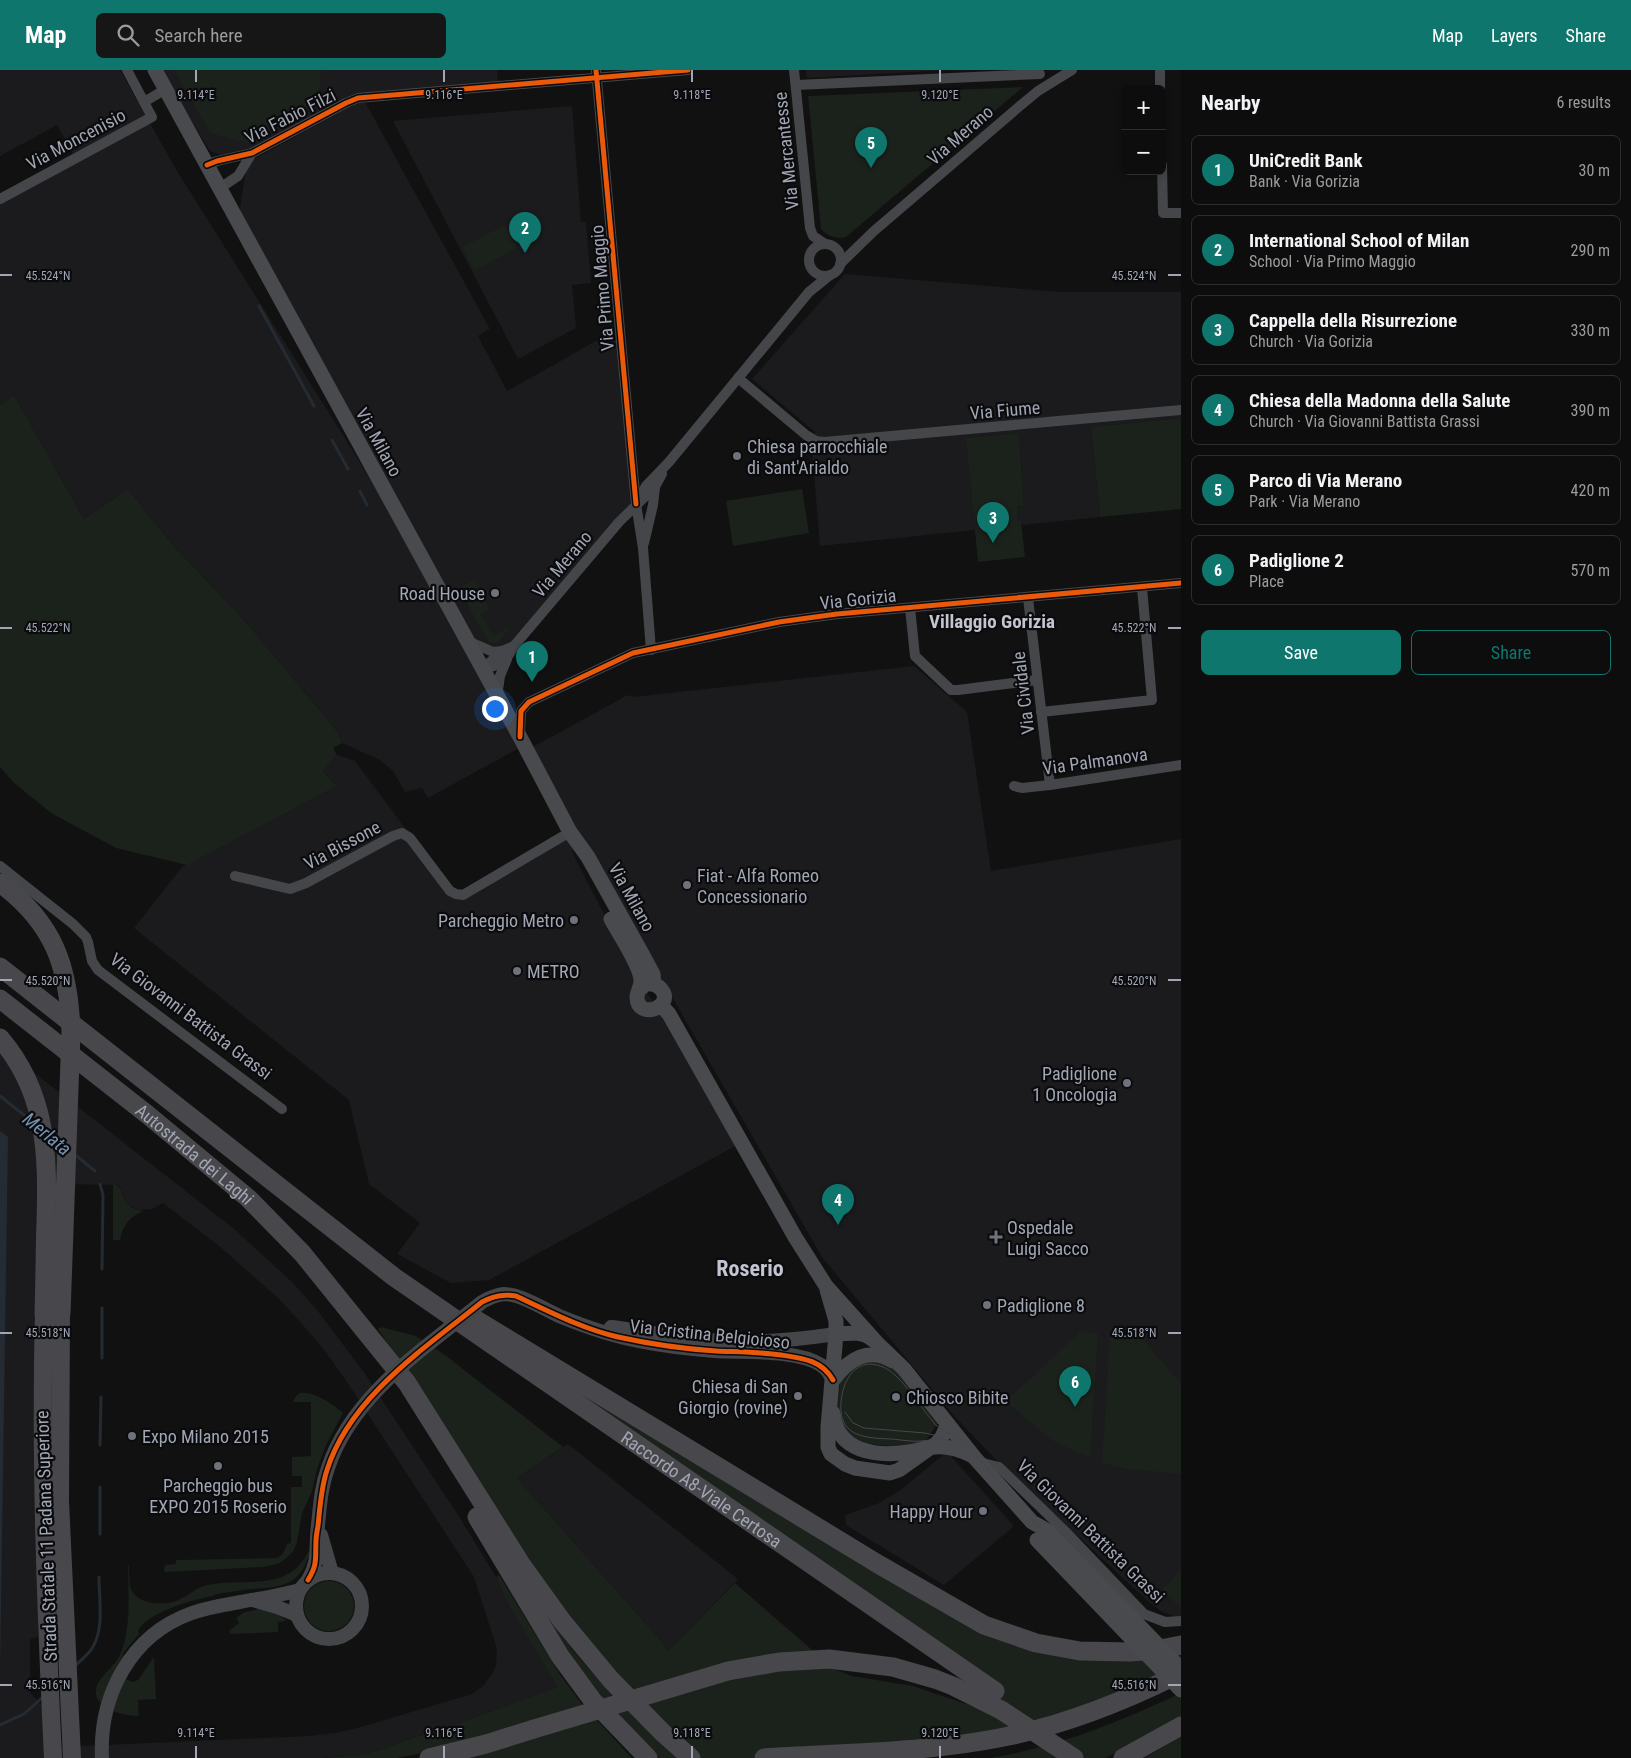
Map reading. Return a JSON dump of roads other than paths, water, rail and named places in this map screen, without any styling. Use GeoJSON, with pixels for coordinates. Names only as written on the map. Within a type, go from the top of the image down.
{"type":"FeatureCollection","features":[{"type":"Feature","properties":{"kind":"highway"},"geometry":{"type":"LineString","coordinates":[[0,883],[22,900],[45,929],[62,963],[68,991],[71,1032],[52,1314]]}},
{"type":"Feature","properties":{"kind":"highway","name":"Autostrada dei Laghi"},"geometry":{"type":"LineString","coordinates":[[0,967],[318,1218]]}},
{"type":"Feature","properties":{"kind":"highway","name":"Autostrada dei Laghi"},"geometry":{"type":"LineString","coordinates":[[0,999],[148,1115],[248,1198],[302,1252],[366,1334]]}},
{"type":"Feature","properties":{"kind":"highway"},"geometry":{"type":"LineString","coordinates":[[0,1038],[21,1066],[37,1104],[44,1133],[47,1161],[52,1314]]}},
{"type":"Feature","properties":{"kind":"highway"},"geometry":{"type":"LineString","coordinates":[[318,1218],[378,1252],[495,1332],[878,1564],[984,1625],[1036,1643],[1080,1651],[1130,1652],[1181,1645]]}},
{"type":"Feature","properties":{"kind":"highway","name":"Raccordo A8-Viale Certosa"},"geometry":{"type":"LineString","coordinates":[[318,1218],[436,1307],[1039,1721],[1086,1758]]}},
{"type":"Feature","properties":{"kind":"highway","name":"Strada Statale 11 Padana Superiore"},"geometry":{"type":"LineString","coordinates":[[52,1314],[42,1426],[42,1501],[54,1758]]}},
{"type":"Feature","properties":{"kind":"highway","name":"Strada Statale 11 Padana Superiore"},"geometry":{"type":"LineString","coordinates":[[52,1314],[72,1758]]}},
{"type":"Feature","properties":{"kind":"highway"},"geometry":{"type":"LineString","coordinates":[[366,1334],[397,1390],[478,1517],[560,1656],[597,1706],[648,1758]]}},
{"type":"Feature","properties":{"kind":"highway"},"geometry":{"type":"LineString","coordinates":[[366,1334],[407,1383],[521,1564],[562,1622],[611,1680],[690,1758]]}},
{"type":"Feature","properties":{"kind":"highway"},"geometry":{"type":"LineString","coordinates":[[429,1758],[486,1744],[728,1671],[779,1662],[829,1659],[871,1663],[935,1679],[953,1686],[1001,1710],[1074,1758]]}},
{"type":"Feature","properties":{"kind":"highway"},"geometry":{"type":"LineString","coordinates":[[764,1758],[942,1747],[1001,1738],[1093,1712],[1117,1703],[1181,1671]]}},
{"type":"Feature","properties":{"kind":"highway"},"geometry":{"type":"LineString","coordinates":[[955,1758],[1020,1747],[1076,1732],[1181,1688]]}},
{"type":"Feature","properties":{"kind":"highway"},"geometry":{"type":"LineString","coordinates":[[1123,1758],[1181,1726]]}},
{"type":"Feature","properties":{"kind":"main road","name":"Via Milano"},"geometry":{"type":"LineString","coordinates":[[155,70],[520,737],[570,832],[572,846],[639,970],[641,982],[647,987]]}},
{"type":"Feature","properties":{"kind":"main road"},"geometry":{"type":"LineString","coordinates":[[647,987],[660,988],[663,993],[664,1000],[661,1005],[653,1010],[643,1008],[638,1001],[637,997],[647,987]]}},
{"type":"Feature","properties":{"kind":"main road","name":"Via Giovanni Battista Grassi"},"geometry":{"type":"LineString","coordinates":[[661,1005],[668,1014],[795,1237],[826,1286],[878,1344]]}},
{"type":"Feature","properties":{"kind":"main road","name":"Via Giovanni Battista Grassi"},"geometry":{"type":"LineString","coordinates":[[826,1286],[836,1321],[831,1399],[836,1428],[839,1434],[851,1446],[861,1450],[897,1454],[933,1446],[958,1450],[976,1459]]}},
{"type":"Feature","properties":{"kind":"main road","name":"Via Giovanni Battista Grassi"},"geometry":{"type":"LineString","coordinates":[[836,1334],[859,1333],[869,1336],[904,1369],[976,1459],[1042,1535],[1181,1688]]}},
{"type":"Feature","properties":{"kind":"main road","name":"Via Giovanni Battista Grassi"},"geometry":{"type":"LineString","coordinates":[[833,1380],[850,1361],[865,1356],[886,1357],[904,1369]]}},
{"type":"Feature","properties":{"kind":"main road"},"geometry":{"type":"LineString","coordinates":[[933,1446],[942,1437],[948,1424]]}},
{"type":"Feature","properties":{"kind":"main road","name":"Via Giovanni Battista Grassi"},"geometry":{"type":"LineString","coordinates":[[1042,1535],[1181,1671]]}},
{"type":"Feature","properties":{"kind":"street"},"geometry":{"type":"LineString","coordinates":[[127,70],[144,102],[166,89]]}},
{"type":"Feature","properties":{"kind":"street","name":"Via Fabio Filzi"},"geometry":{"type":"LineString","coordinates":[[207,165],[252,153],[358,98],[596,74],[688,70]]}},
{"type":"Feature","properties":{"kind":"street","name":"Via Mercantesse"},"geometry":{"type":"LineString","coordinates":[[794,70],[810,228],[808,241],[809,255]]}},
{"type":"Feature","properties":{"kind":"street","name":"Via Merano"},"geometry":{"type":"LineString","coordinates":[[874,231],[1038,91],[1072,70]]}},
{"type":"Feature","properties":{"kind":"street"},"geometry":{"type":"LineString","coordinates":[[1160,70],[1160,85]]}},
{"type":"Feature","properties":{"kind":"street","name":"Via Primo Maggio"},"geometry":{"type":"LineString","coordinates":[[596,74],[651,650]]}},
{"type":"Feature","properties":{"kind":"street"},"geometry":{"type":"LineString","coordinates":[[796,85],[1040,74]]}},
{"type":"Feature","properties":{"kind":"street","name":"Via Moncenisio"},"geometry":{"type":"LineString","coordinates":[[0,199],[152,117],[144,102]]}},
{"type":"Feature","properties":{"kind":"street","name":"Via Fabio Filzi"},"geometry":{"type":"LineString","coordinates":[[220,188],[238,176],[252,153]]}},
{"type":"Feature","properties":{"kind":"street"},"geometry":{"type":"LineString","coordinates":[[1162,175],[1163,213],[1181,213]]}},
{"type":"Feature","properties":{"kind":"street","name":"Via Mercantesse"},"geometry":{"type":"LineString","coordinates":[[810,228],[814,236],[830,246]]}},
{"type":"Feature","properties":{"kind":"street"},"geometry":{"type":"LineString","coordinates":[[830,275],[822,275],[810,266],[809,255],[815,247],[850,248],[874,231]]}},
{"type":"Feature","properties":{"kind":"street"},"geometry":{"type":"LineString","coordinates":[[636,504],[646,486],[669,462],[809,292],[836,271],[840,264],[874,231]]}},
{"type":"Feature","properties":{"kind":"street"},"geometry":{"type":"LineString","coordinates":[[830,246],[840,256],[840,264]]}},
{"type":"Feature","properties":{"kind":"street"},"geometry":{"type":"LineString","coordinates":[[809,292],[813,282],[813,270]]}},
{"type":"Feature","properties":{"kind":"street","name":"Via Fiume"},"geometry":{"type":"LineString","coordinates":[[738,378],[806,435],[816,441],[832,442],[1181,410]]}},
{"type":"Feature","properties":{"kind":"street"},"geometry":{"type":"LineString","coordinates":[[636,504],[655,486],[669,462]]}},
{"type":"Feature","properties":{"kind":"street","name":"Via Primo Maggio"},"geometry":{"type":"LineString","coordinates":[[642,548],[653,505],[655,486]]}},
{"type":"Feature","properties":{"kind":"street","name":"Via Merano"},"geometry":{"type":"LineString","coordinates":[[483,670],[514,646],[636,504]]}},
{"type":"Feature","properties":{"kind":"street","name":"Via Gorizia"},"geometry":{"type":"LineString","coordinates":[[520,737],[522,711],[528,702],[633,653],[779,622],[837,614],[1181,584]]}},
{"type":"Feature","properties":{"kind":"street"},"geometry":{"type":"LineString","coordinates":[[1041,712],[1152,700],[1142,588]]}},
{"type":"Feature","properties":{"kind":"street","name":"Via Cividale"},"geometry":{"type":"LineString","coordinates":[[1028,598],[1050,785]]}},
{"type":"Feature","properties":{"kind":"street"},"geometry":{"type":"LineString","coordinates":[[910,608],[915,656],[951,690],[1037,680]]}},
{"type":"Feature","properties":{"kind":"street"},"geometry":{"type":"LineString","coordinates":[[466,640],[504,655],[497,698]]}},
{"type":"Feature","properties":{"kind":"street","name":"Via Palmanova"},"geometry":{"type":"LineString","coordinates":[[1014,786],[1050,785],[1181,765]]}},
{"type":"Feature","properties":{"kind":"street","name":"Via Bissone"},"geometry":{"type":"LineString","coordinates":[[235,876],[290,889],[306,883],[392,836],[402,833],[410,838],[450,892],[463,895],[570,832]]}},
{"type":"Feature","properties":{"kind":"street","name":"Via Giovanni Battista Grassi"},"geometry":{"type":"LineString","coordinates":[[0,866],[73,924],[86,937],[92,960],[98,970],[282,1109]]}},
{"type":"Feature","properties":{"kind":"street","name":"Via Cristina Belgioioso"},"geometry":{"type":"LineString","coordinates":[[304,1585],[314,1570],[317,1559],[316,1541],[322,1490],[327,1469],[336,1446],[347,1428],[359,1411],[387,1380],[482,1302],[495,1296],[506,1294],[516,1296],[590,1329],[640,1341],[716,1351],[763,1352],[809,1360],[827,1370],[833,1380]]}},
{"type":"Feature","properties":{"kind":"street","name":"Via Cristina Belgioioso"},"geometry":{"type":"LineString","coordinates":[[559,1316],[592,1324],[731,1342],[836,1334]]}},
{"type":"Feature","properties":{"kind":"street"},"geometry":{"type":"LineString","coordinates":[[787,1339],[789,1350],[809,1360]]}},
{"type":"Feature","properties":{"kind":"street","name":"Via Giovanni Battista Grassi"},"geometry":{"type":"LineString","coordinates":[[976,1459],[999,1467],[1066,1532],[1144,1614],[1165,1622],[1180,1621]]}},
{"type":"Feature","properties":{"kind":"street","name":"Via Cristina Belgioioso"},"geometry":{"type":"LineString","coordinates":[[318,1525],[332,1573]]}},
{"type":"Feature","properties":{"kind":"street"},"geometry":{"type":"LineString","coordinates":[[102,1758],[103,1725],[107,1704],[113,1687],[124,1668],[134,1653],[148,1640],[166,1626],[191,1613],[253,1600],[304,1585],[319,1574],[332,1573],[348,1580],[357,1589],[360,1597],[361,1615],[353,1629],[338,1638],[330,1639],[320,1638],[306,1630],[297,1616],[296,1603],[304,1585]]}},
{"type":"Feature","properties":{"kind":"street"},"geometry":{"type":"LineString","coordinates":[[253,1600],[277,1607],[297,1616]]}},
{"type":"Feature","properties":{"kind":"waterway"},"geometry":{"type":"LineString","coordinates":[[259,306],[314,406]]}},
{"type":"Feature","properties":{"kind":"waterway"},"geometry":{"type":"LineString","coordinates":[[332,440],[348,469]]}},
{"type":"Feature","properties":{"kind":"waterway"},"geometry":{"type":"LineString","coordinates":[[360,491],[367,505]]}},
{"type":"Feature","properties":{"kind":"waterway","name":"Merlata"},"geometry":{"type":"LineString","coordinates":[[0,1096],[33,1122]]}},
{"type":"Feature","properties":{"kind":"waterway","name":"Merlata"},"geometry":{"type":"LineString","coordinates":[[50,1135],[60,1143]]}},
{"type":"Feature","properties":{"kind":"waterway","name":"Merlata"},"geometry":{"type":"LineString","coordinates":[[73,1153],[95,1171]]}},
{"type":"Feature","properties":{"kind":"waterway","name":"Merlata"},"geometry":{"type":"LineString","coordinates":[[100,1184],[103,1195],[102,1269]]}},
{"type":"Feature","properties":{"kind":"waterway","name":"Merlata"},"geometry":{"type":"LineString","coordinates":[[102,1308],[102,1358]]}},
{"type":"Feature","properties":{"kind":"waterway","name":"Merlata"},"geometry":{"type":"LineString","coordinates":[[100,1445],[101,1397]]}},
{"type":"Feature","properties":{"kind":"waterway","name":"Merlata"},"geometry":{"type":"LineString","coordinates":[[100,1487],[100,1534]]}},
{"type":"Feature","properties":{"kind":"waterway","name":"Merlata"},"geometry":{"type":"LineString","coordinates":[[74,1667],[91,1650],[98,1633],[100,1624],[99,1577]]}},
{"type":"Feature","properties":{"kind":"waterway","name":"Merlata"},"geometry":{"type":"LineString","coordinates":[[0,1725],[24,1714],[44,1696]]}},
{"type":"Feature","properties":{"kind":"tram line"},"geometry":{"type":"LineString","coordinates":[[948,1440],[915,1441],[876,1438],[853,1432],[843,1421],[841,1412],[842,1393],[845,1384],[856,1369],[863,1365],[872,1364],[883,1367],[897,1377],[936,1425],[965,1443],[1078,1570],[1181,1676]]}},
{"type":"Feature","properties":{"kind":"tram line"},"geometry":{"type":"LineString","coordinates":[[845,1412],[853,1423],[864,1428],[925,1433],[938,1436]]}},
{"type":"Feature","properties":{"kind":"place","name":"Parco di Via Merano"},"geometry":{"type":"Point","coordinates":[871,168]}},
{"type":"Feature","properties":{"kind":"place","name":"International School of Milan"},"geometry":{"type":"Point","coordinates":[525,253]}},
{"type":"Feature","properties":{"kind":"place","name":"Chiesa parrocchiale di Sant'Arialdo"},"geometry":{"type":"Point","coordinates":[737,456]}},
{"type":"Feature","properties":{"kind":"place","name":"Cappella della Risurrezione"},"geometry":{"type":"Point","coordinates":[993,543]}},
{"type":"Feature","properties":{"kind":"place","name":"Road House"},"geometry":{"type":"Point","coordinates":[495,593]}},
{"type":"Feature","properties":{"kind":"place","name":"UniCredit Bank"},"geometry":{"type":"Point","coordinates":[532,682]}},
{"type":"Feature","properties":{"kind":"place","name":"Fiat - Alfa Romeo Concessionario"},"geometry":{"type":"Point","coordinates":[687,885]}},
{"type":"Feature","properties":{"kind":"place","name":"Parcheggio Metro"},"geometry":{"type":"Point","coordinates":[574,920]}},
{"type":"Feature","properties":{"kind":"place","name":"METRO"},"geometry":{"type":"Point","coordinates":[517,971]}},
{"type":"Feature","properties":{"kind":"place","name":"Padiglione 1 Oncologia"},"geometry":{"type":"Point","coordinates":[1127,1083]}},
{"type":"Feature","properties":{"kind":"place","name":"Chiesa della Madonna della Salute"},"geometry":{"type":"Point","coordinates":[838,1225]}},
{"type":"Feature","properties":{"kind":"place","name":"Ospedale Luigi Sacco"},"geometry":{"type":"Point","coordinates":[996,1237]}},
{"type":"Feature","properties":{"kind":"place","name":"Padiglione 8"},"geometry":{"type":"Point","coordinates":[987,1305]}},
{"type":"Feature","properties":{"kind":"place","name":"Chiesa di San Giorgio (rovine)"},"geometry":{"type":"Point","coordinates":[798,1396]}},
{"type":"Feature","properties":{"kind":"place","name":"Chiosco Bibite"},"geometry":{"type":"Point","coordinates":[896,1397]}},
{"type":"Feature","properties":{"kind":"place","name":"Padiglione 2"},"geometry":{"type":"Point","coordinates":[1075,1407]}},
{"type":"Feature","properties":{"kind":"place","name":"Expo Milano 2015"},"geometry":{"type":"Point","coordinates":[132,1436]}},
{"type":"Feature","properties":{"kind":"place","name":"Parcheggio bus EXPO 2015 Roserio"},"geometry":{"type":"Point","coordinates":[218,1466]}},
{"type":"Feature","properties":{"kind":"place","name":"Happy Hour"},"geometry":{"type":"Point","coordinates":[983,1511]}},
{"type":"Feature","properties":{"kind":"district","name":"Villaggio Gorizia"},"geometry":{"type":"Point","coordinates":[992,621]}},
{"type":"Feature","properties":{"kind":"district","name":"Roserio"},"geometry":{"type":"Point","coordinates":[750,1268]}}]}
